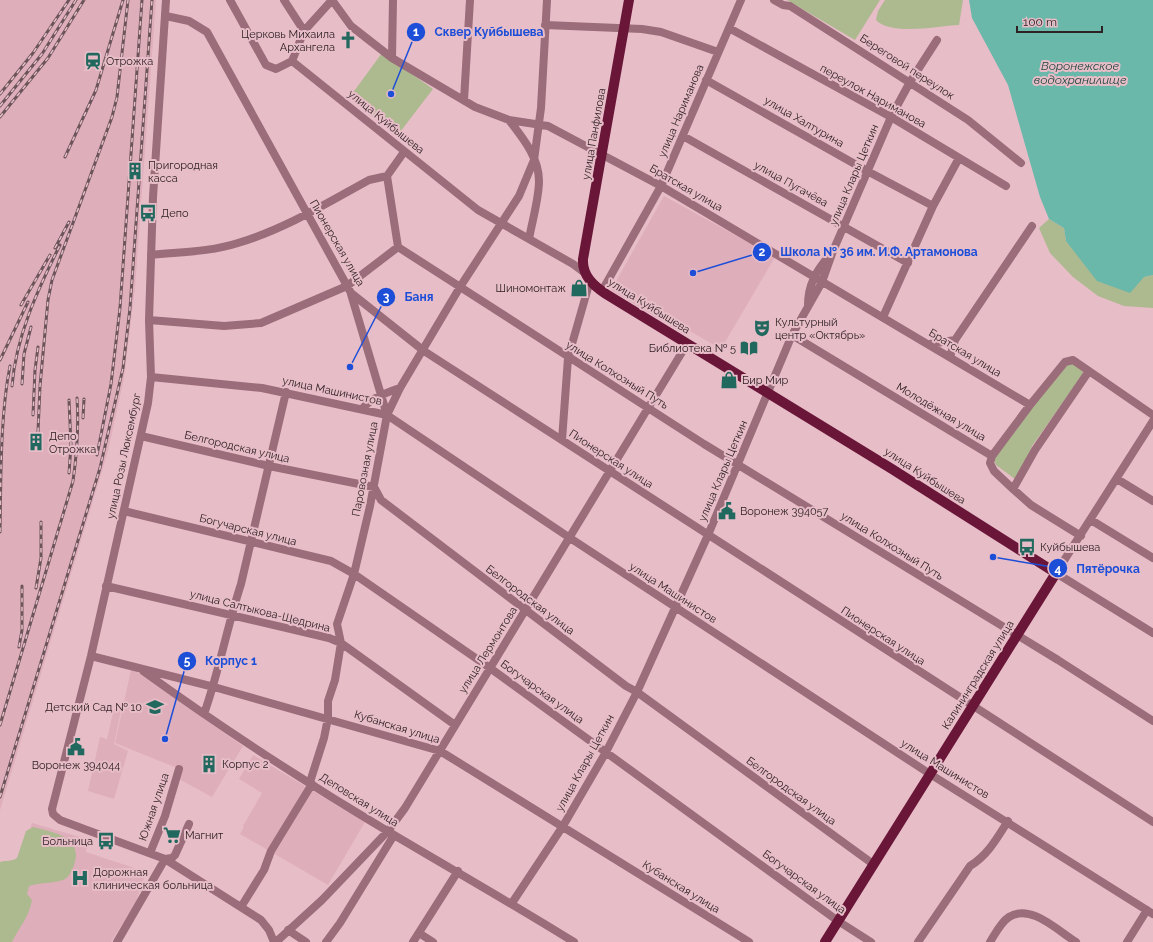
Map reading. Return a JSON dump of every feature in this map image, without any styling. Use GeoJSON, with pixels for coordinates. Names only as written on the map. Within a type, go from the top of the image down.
{"type":"FeatureCollection","features":[{"type":"Feature","properties":{"kind":"main road","name":"улица Панфилова"},"geometry":{"type":"LineString","coordinates":[[588,277],[578,262],[602,156],[629,0]]}},
{"type":"Feature","properties":{"kind":"main road","name":"улица Куйбышева"},"geometry":{"type":"LineString","coordinates":[[588,277],[602,291],[892,469],[1056,573]]}},
{"type":"Feature","properties":{"kind":"main road","name":"Калининградская улица"},"geometry":{"type":"LineString","coordinates":[[825,942],[872,864],[1056,573]]}},
{"type":"Feature","properties":{"kind":"street","name":"улица Розы Люксембург"},"geometry":{"type":"LineString","coordinates":[[150,853],[65,822],[53,814],[53,802],[90,656],[148,403],[151,377],[149,320],[151,255],[166,0]]}},
{"type":"Feature","properties":{"kind":"street"},"geometry":{"type":"LineString","coordinates":[[230,0],[266,65],[276,69],[292,61],[304,31],[332,0]]}},
{"type":"Feature","properties":{"kind":"street"},"geometry":{"type":"LineString","coordinates":[[284,0],[304,31]]}},
{"type":"Feature","properties":{"kind":"street","name":"Братская улица"},"geometry":{"type":"LineString","coordinates":[[332,0],[351,26],[392,58],[475,107],[509,120],[548,126],[661,186],[822,282],[930,344],[1030,405]]}},
{"type":"Feature","properties":{"kind":"street"},"geometry":{"type":"LineString","coordinates":[[392,58],[393,0]]}},
{"type":"Feature","properties":{"kind":"street"},"geometry":{"type":"LineString","coordinates":[[464,100],[470,0]]}},
{"type":"Feature","properties":{"kind":"street","name":"Паровозная улица"},"geometry":{"type":"LineString","coordinates":[[241,907],[264,870],[271,851],[311,783],[324,738],[328,718],[328,701],[335,680],[341,643],[337,624],[354,574],[370,506],[388,415],[400,388],[424,351],[460,287],[519,196],[534,160],[541,108],[547,0]]}},
{"type":"Feature","properties":{"kind":"street","name":"улица Нариманова"},"geometry":{"type":"LineString","coordinates":[[602,291],[661,186],[741,0]]}},
{"type":"Feature","properties":{"kind":"street","name":"Береговой переулок"},"geometry":{"type":"LineString","coordinates":[[774,0],[783,5],[790,6],[968,120],[1021,163]]}},
{"type":"Feature","properties":{"kind":"street","name":"Пионерская улица"},"geometry":{"type":"LineString","coordinates":[[166,16],[190,21],[207,32],[349,290],[424,351],[972,707],[1153,822]]}},
{"type":"Feature","properties":{"kind":"street"},"geometry":{"type":"LineString","coordinates":[[545,25],[642,29],[660,32],[718,52]]}},
{"type":"Feature","properties":{"kind":"street","name":"переулок Нариманова"},"geometry":{"type":"LineString","coordinates":[[729,28],[891,117],[1006,186]]}},
{"type":"Feature","properties":{"kind":"street","name":"улица Клары Цеткин"},"geometry":{"type":"LineString","coordinates":[[512,903],[562,826],[606,752],[637,692],[708,535],[767,392],[792,336],[822,282],[833,251],[891,117],[910,82],[937,40]]}},
{"type":"Feature","properties":{"kind":"street","name":"улица Куйбышева"},"geometry":{"type":"LineString","coordinates":[[292,61],[478,210],[529,240],[578,262]]}},
{"type":"Feature","properties":{"kind":"street","name":"улица Халтурина"},"geometry":{"type":"LineString","coordinates":[[706,80],[868,172],[933,206]]}},
{"type":"Feature","properties":{"kind":"street"},"geometry":{"type":"LineString","coordinates":[[541,108],[548,126]]}},
{"type":"Feature","properties":{"kind":"street"},"geometry":{"type":"LineString","coordinates":[[509,120],[526,142],[534,160],[539,180],[529,240]]}},
{"type":"Feature","properties":{"kind":"street","name":"улица Пугачёва"},"geometry":{"type":"LineString","coordinates":[[683,136],[845,226],[908,263]]}},
{"type":"Feature","properties":{"kind":"street"},"geometry":{"type":"LineString","coordinates":[[151,255],[213,249],[237,244],[270,232],[370,180],[387,176],[404,152]]}},
{"type":"Feature","properties":{"kind":"street"},"geometry":{"type":"LineString","coordinates":[[883,317],[933,206],[959,158]]}},
{"type":"Feature","properties":{"kind":"street"},"geometry":{"type":"LineString","coordinates":[[149,320],[224,326],[261,323],[349,290],[398,247],[387,176]]}},
{"type":"Feature","properties":{"kind":"street"},"geometry":{"type":"LineString","coordinates":[[950,357],[955,340],[1032,226]]}},
{"type":"Feature","properties":{"kind":"street","name":"улица Колхозный Путь"},"geometry":{"type":"LineString","coordinates":[[398,247],[568,358],[1153,721]]}},
{"type":"Feature","properties":{"kind":"street"},"geometry":{"type":"LineString","coordinates":[[808,306],[808,292],[814,277],[833,251]]}},
{"type":"Feature","properties":{"kind":"street","name":"улица Панфилова"},"geometry":{"type":"LineString","coordinates":[[562,440],[568,358],[588,277]]}},
{"type":"Feature","properties":{"kind":"street"},"geometry":{"type":"LineString","coordinates":[[349,290],[383,394],[388,415]]}},
{"type":"Feature","properties":{"kind":"street","name":"Молодёжная улица"},"geometry":{"type":"LineString","coordinates":[[792,336],[992,456],[990,463],[994,471],[1013,489],[1031,505],[1081,536]]}},
{"type":"Feature","properties":{"kind":"street"},"geometry":{"type":"LineString","coordinates":[[930,344],[955,340]]}},
{"type":"Feature","properties":{"kind":"street","name":"улица Лермонтова"},"geometry":{"type":"LineString","coordinates":[[275,942],[322,900],[391,833],[454,725],[526,611],[687,344]]}},
{"type":"Feature","properties":{"kind":"street"},"geometry":{"type":"LineString","coordinates":[[992,456],[1030,405],[1067,360],[1072,360],[1153,415]]}},
{"type":"Feature","properties":{"kind":"street"},"geometry":{"type":"LineString","coordinates":[[1013,489],[1035,450],[1089,371]]}},
{"type":"Feature","properties":{"kind":"street","name":"улица Машинистов"},"geometry":{"type":"LineString","coordinates":[[151,377],[262,388],[363,408],[388,415],[570,538],[930,774],[1008,821],[1150,912]]}},
{"type":"Feature","properties":{"kind":"street"},"geometry":{"type":"LineString","coordinates":[[363,408],[369,401],[400,388]]}},
{"type":"Feature","properties":{"kind":"street"},"geometry":{"type":"LineString","coordinates":[[204,714],[214,686],[231,615],[241,584],[286,392]]}},
{"type":"Feature","properties":{"kind":"street","name":"Калининградская улица"},"geometry":{"type":"LineString","coordinates":[[1056,573],[1153,421]]}},
{"type":"Feature","properties":{"kind":"street"},"geometry":{"type":"LineString","coordinates":[[1145,434],[1153,438]]}},
{"type":"Feature","properties":{"kind":"street","name":"Белгородская улица"},"geometry":{"type":"LineString","coordinates":[[141,436],[269,466],[374,487],[381,500],[526,611],[626,686],[637,692],[872,864]]}},
{"type":"Feature","properties":{"kind":"street"},"geometry":{"type":"LineString","coordinates":[[1117,479],[1153,501]]}},
{"type":"Feature","properties":{"kind":"street"},"geometry":{"type":"LineString","coordinates":[[370,506],[381,500]]}},
{"type":"Feature","properties":{"kind":"street","name":"Богучарская улица"},"geometry":{"type":"LineString","coordinates":[[124,511],[330,562],[354,574],[490,668],[838,921],[870,942]]}},
{"type":"Feature","properties":{"kind":"street"},"geometry":{"type":"LineString","coordinates":[[1091,520],[1153,558]]}},
{"type":"Feature","properties":{"kind":"street","name":"улица Куйбышева"},"geometry":{"type":"LineString","coordinates":[[1056,573],[1153,633]]}},
{"type":"Feature","properties":{"kind":"street","name":"улица Салтыкова-Щедрина"},"geometry":{"type":"LineString","coordinates":[[106,586],[329,638],[341,643],[454,725]]}},
{"type":"Feature","properties":{"kind":"street","name":"Кубанская улица"},"geometry":{"type":"LineString","coordinates":[[90,656],[214,686],[440,751],[749,942]]}},
{"type":"Feature","properties":{"kind":"street","name":"Деповская улица"},"geometry":{"type":"LineString","coordinates":[[139,668],[204,714],[311,783],[391,833],[512,903],[574,942]]}},
{"type":"Feature","properties":{"kind":"street","name":"Южная улица"},"geometry":{"type":"LineString","coordinates":[[150,853],[165,816],[179,769]]}},
{"type":"Feature","properties":{"kind":"street"},"geometry":{"type":"LineString","coordinates":[[918,942],[970,866],[981,859],[989,851],[1008,821]]}},
{"type":"Feature","properties":{"kind":"street"},"geometry":{"type":"LineString","coordinates":[[165,859],[172,858],[175,855],[189,824]]}},
{"type":"Feature","properties":{"kind":"street"},"geometry":{"type":"LineString","coordinates":[[326,942],[340,923],[391,833]]}},
{"type":"Feature","properties":{"kind":"street"},"geometry":{"type":"LineString","coordinates":[[150,853],[165,859],[265,924],[275,942]]}},
{"type":"Feature","properties":{"kind":"street"},"geometry":{"type":"LineString","coordinates":[[117,942],[165,859]]}},
{"type":"Feature","properties":{"kind":"street"},"geometry":{"type":"LineString","coordinates":[[413,942],[458,871]]}},
{"type":"Feature","properties":{"kind":"street"},"geometry":{"type":"LineString","coordinates":[[1127,942],[1150,912]]}},
{"type":"Feature","properties":{"kind":"street"},"geometry":{"type":"LineString","coordinates":[[990,942],[1008,918],[1019,913],[1028,913],[1038,918],[1076,942]]}},
{"type":"Feature","properties":{"kind":"street"},"geometry":{"type":"LineString","coordinates":[[288,930],[306,942]]}},
{"type":"Feature","properties":{"kind":"street"},"geometry":{"type":"LineString","coordinates":[[419,933],[433,942]]}},
{"type":"Feature","properties":{"kind":"shaded area"},"geometry":{"type":"Polygon","coordinates":[[[0,0],[156,0],[135,288],[124,378],[108,451],[0,810],[0,0]]]}},
{"type":"Feature","properties":{"kind":"shaded area"},"geometry":{"type":"Polygon","coordinates":[[[787,0],[880,0],[855,40],[787,0]]]}},
{"type":"Feature","properties":{"kind":"shaded area"},"geometry":{"type":"Polygon","coordinates":[[[885,0],[963,0],[959,25],[903,29],[883,25],[876,20],[878,11],[885,0]]]}},
{"type":"Feature","properties":{"kind":"shaded area"},"geometry":{"type":"Polygon","coordinates":[[[382,53],[433,89],[397,136],[349,98],[382,53]]]}},
{"type":"Feature","properties":{"kind":"shaded area"},"geometry":{"type":"Polygon","coordinates":[[[664,196],[775,257],[721,349],[688,330],[685,335],[611,290],[664,196]]]}},
{"type":"Feature","properties":{"kind":"shaded area"},"geometry":{"type":"Polygon","coordinates":[[[1049,219],[1064,228],[1066,241],[1144,277],[1153,275],[1153,308],[1124,306],[1098,296],[1073,277],[1050,253],[1039,228],[1049,219]]]}},
{"type":"Feature","properties":{"kind":"shaded area"},"geometry":{"type":"Polygon","coordinates":[[[1069,362],[1083,370],[1083,374],[1032,446],[1027,459],[1015,479],[996,465],[994,460],[1001,446],[1069,362]]]}},
{"type":"Feature","properties":{"kind":"shaded area","name":"Детский Сад № 10"},"geometry":{"type":"Polygon","coordinates":[[[131,670],[134,670],[243,746],[212,797],[179,779],[182,770],[115,743],[131,670]]]}},
{"type":"Feature","properties":{"kind":"shaded area"},"geometry":{"type":"Polygon","coordinates":[[[114,708],[121,710],[114,744],[128,751],[114,799],[88,791],[100,737],[107,739],[114,708]]]}},
{"type":"Feature","properties":{"kind":"shaded area"},"geometry":{"type":"Polygon","coordinates":[[[253,755],[365,822],[328,885],[240,834],[262,793],[239,779],[253,755]]]}},
{"type":"Feature","properties":{"kind":"shaded area","name":"Дорожная клиническая больница"},"geometry":{"type":"Polygon","coordinates":[[[32,823],[90,840],[86,852],[146,872],[136,902],[111,942],[0,942],[0,930],[32,823]]]}},
{"type":"Feature","properties":{"kind":"shaded area"},"geometry":{"type":"Polygon","coordinates":[[[33,827],[65,837],[71,842],[75,848],[76,856],[74,865],[69,876],[63,880],[29,886],[27,894],[32,900],[26,917],[12,942],[0,942],[0,862],[17,858],[26,831],[33,827]]]}},
{"type":"Feature","properties":{"kind":"water","name":"Воронежское водохранилище"},"geometry":{"type":"Polygon","coordinates":[[[969,0],[1153,0],[1153,275],[1144,277],[1130,293],[1097,281],[1066,241],[1064,228],[1049,219],[1040,197],[1008,85],[972,18],[969,0]]]}},
{"type":"Feature","properties":{"kind":"railway"},"geometry":{"type":"LineString","coordinates":[[0,94],[33,53],[69,0]]}},
{"type":"Feature","properties":{"kind":"railway"},"geometry":{"type":"LineString","coordinates":[[0,106],[42,54],[76,0]]}},
{"type":"Feature","properties":{"kind":"railway"},"geometry":{"type":"LineString","coordinates":[[0,117],[48,58],[84,0]]}},
{"type":"Feature","properties":{"kind":"railway"},"geometry":{"type":"LineString","coordinates":[[65,157],[96,90],[123,0]]}},
{"type":"Feature","properties":{"kind":"railway"},"geometry":{"type":"LineString","coordinates":[[38,432],[40,386],[48,300],[52,280],[112,117],[117,97],[128,0]]}},
{"type":"Feature","properties":{"kind":"railway"},"geometry":{"type":"LineString","coordinates":[[97,455],[111,384],[120,308],[142,0]]}},
{"type":"Feature","properties":{"kind":"railway"},"geometry":{"type":"LineString","coordinates":[[0,797],[100,468],[123,368],[130,308],[152,0]]}},
{"type":"Feature","properties":{"kind":"railway"},"geometry":{"type":"LineString","coordinates":[[55,248],[69,222]]}},
{"type":"Feature","properties":{"kind":"railway"},"geometry":{"type":"LineString","coordinates":[[12,386],[18,349],[29,313],[60,245]]}},
{"type":"Feature","properties":{"kind":"railway"},"geometry":{"type":"LineString","coordinates":[[21,305],[50,255]]}},
{"type":"Feature","properties":{"kind":"railway"},"geometry":{"type":"LineString","coordinates":[[0,360],[28,302]]}},
{"type":"Feature","properties":{"kind":"railway"},"geometry":{"type":"LineString","coordinates":[[22,384],[24,354],[31,327]]}},
{"type":"Feature","properties":{"kind":"railway"},"geometry":{"type":"LineString","coordinates":[[33,415],[35,370],[38,347]]}},
{"type":"Feature","properties":{"kind":"railway"},"geometry":{"type":"LineString","coordinates":[[0,532],[4,406],[10,366]]}},
{"type":"Feature","properties":{"kind":"railway"},"geometry":{"type":"LineString","coordinates":[[0,725],[73,481],[77,440],[77,398]]}},
{"type":"Feature","properties":{"kind":"railway"},"geometry":{"type":"LineString","coordinates":[[83,418],[84,399]]}},
{"type":"Feature","properties":{"kind":"railway"},"geometry":{"type":"LineString","coordinates":[[69,400],[71,445],[69,473]]}},
{"type":"Feature","properties":{"kind":"railway"},"geometry":{"type":"LineString","coordinates":[[36,588],[41,558],[41,522]]}},
{"type":"Feature","properties":{"kind":"railway"},"geometry":{"type":"LineString","coordinates":[[19,647],[22,630],[22,586]]}},
{"type":"Feature","properties":{"kind":"place","name":"Церковь Михаила Архангела"},"geometry":{"type":"Point","coordinates":[348,40]}},
{"type":"Feature","properties":{"kind":"place","name":"Отрожка"},"geometry":{"type":"Point","coordinates":[93,61]}},
{"type":"Feature","properties":{"kind":"place","name":"Сквер Куйбышева"},"geometry":{"type":"Point","coordinates":[391,94]}},
{"type":"Feature","properties":{"kind":"place","name":"Пригородная касса"},"geometry":{"type":"Point","coordinates":[135,171]}},
{"type":"Feature","properties":{"kind":"place","name":"Депо"},"geometry":{"type":"Point","coordinates":[148,213]}},
{"type":"Feature","properties":{"kind":"place","name":"Школа № 36 им. И.Ф. Артамонова"},"geometry":{"type":"Point","coordinates":[693,273]}},
{"type":"Feature","properties":{"kind":"place","name":"Шиномонтаж"},"geometry":{"type":"Point","coordinates":[579,288]}},
{"type":"Feature","properties":{"kind":"place","name":"Культурный центр «Октябрь»"},"geometry":{"type":"Point","coordinates":[762,328]}},
{"type":"Feature","properties":{"kind":"place","name":"Библиотека № 5"},"geometry":{"type":"Point","coordinates":[749,348]}},
{"type":"Feature","properties":{"kind":"place","name":"Баня"},"geometry":{"type":"Point","coordinates":[350,367]}},
{"type":"Feature","properties":{"kind":"place","name":"Бир Мир"},"geometry":{"type":"Point","coordinates":[729,380]}},
{"type":"Feature","properties":{"kind":"place","name":"Депо Отрожка"},"geometry":{"type":"Point","coordinates":[36,442]}},
{"type":"Feature","properties":{"kind":"place","name":"Воронеж 394057"},"geometry":{"type":"Point","coordinates":[727,511]}},
{"type":"Feature","properties":{"kind":"place","name":"Куйбышева"},"geometry":{"type":"Point","coordinates":[1027,547]}},
{"type":"Feature","properties":{"kind":"place","name":"Пятёрочка"},"geometry":{"type":"Point","coordinates":[993,557]}},
{"type":"Feature","properties":{"kind":"place","name":"Детский Сад № 10"},"geometry":{"type":"Point","coordinates":[155,707]}},
{"type":"Feature","properties":{"kind":"place","name":"Корпус 1"},"geometry":{"type":"Point","coordinates":[165,739]}},
{"type":"Feature","properties":{"kind":"place","name":"Воронеж 394044"},"geometry":{"type":"Point","coordinates":[76,747]}},
{"type":"Feature","properties":{"kind":"place","name":"Корпус 2"},"geometry":{"type":"Point","coordinates":[209,764]}},
{"type":"Feature","properties":{"kind":"place","name":"Магнит"},"geometry":{"type":"Point","coordinates":[172,835]}},
{"type":"Feature","properties":{"kind":"place","name":"Больница"},"geometry":{"type":"Point","coordinates":[106,841]}},
{"type":"Feature","properties":{"kind":"place","name":"Дорожная клиническая больница"},"geometry":{"type":"Point","coordinates":[80,878]}}]}
